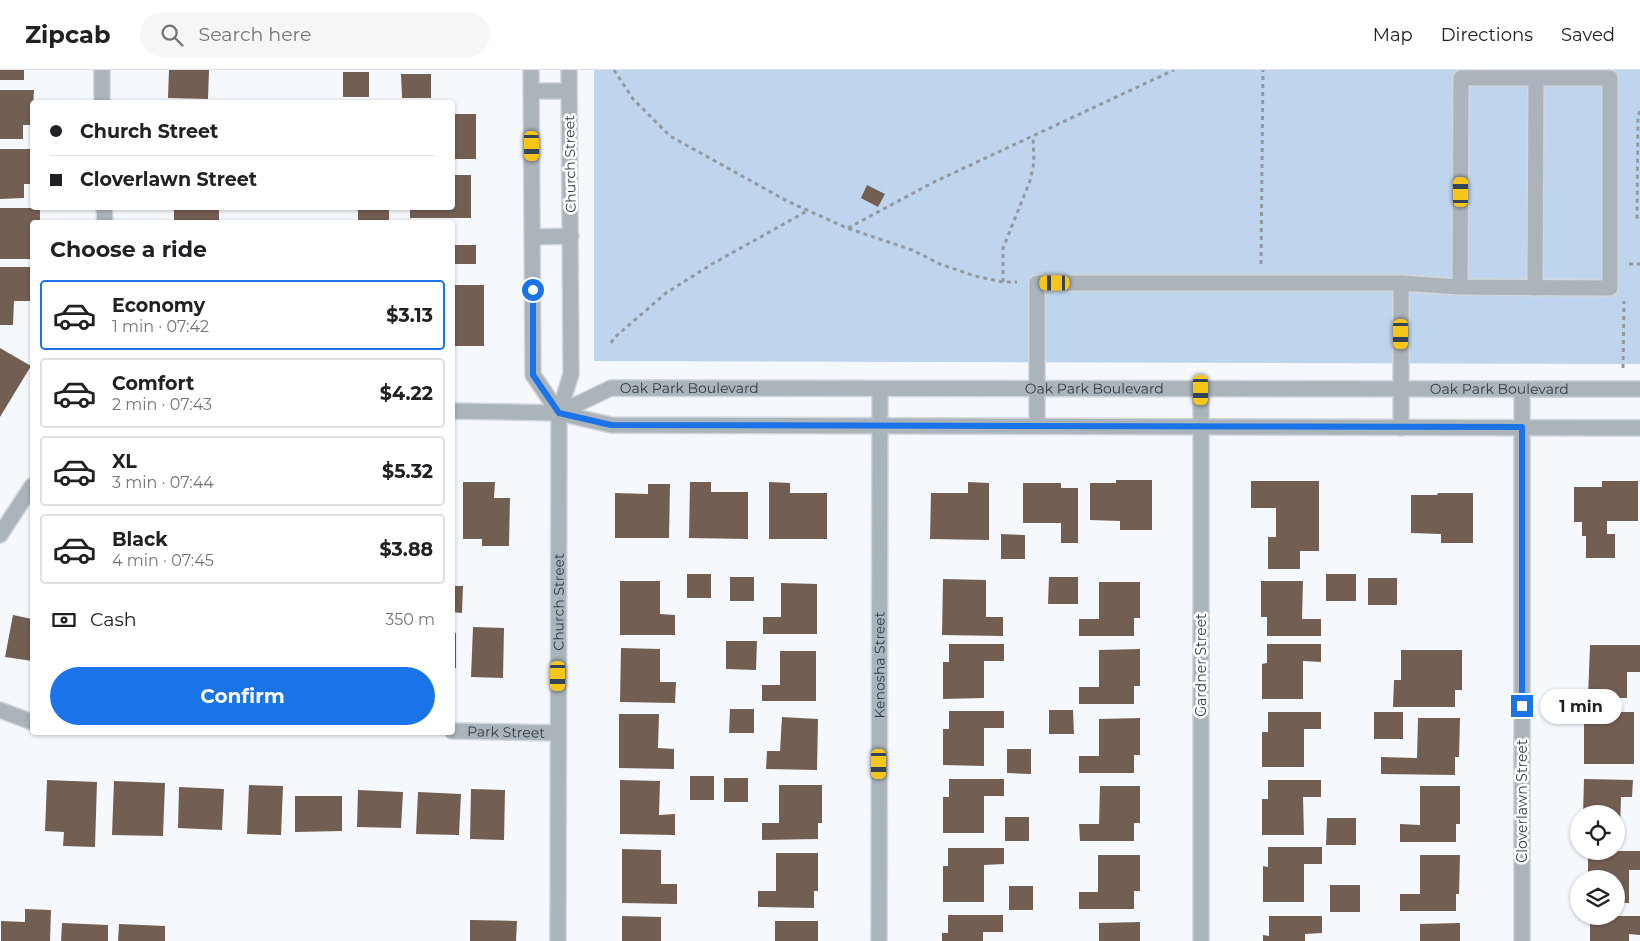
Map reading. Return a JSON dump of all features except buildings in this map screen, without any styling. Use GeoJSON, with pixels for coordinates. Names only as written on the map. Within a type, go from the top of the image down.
{"type":"FeatureCollection","features":[{"type":"Feature","properties":{"kind":"street"},"geometry":{"type":"LineString","coordinates":[[102,70],[102,100]]}},
{"type":"Feature","properties":{"kind":"street"},"geometry":{"type":"LineString","coordinates":[[531,70],[534,237],[533,375],[559,413]]}},
{"type":"Feature","properties":{"kind":"street","name":"Church Street"},"geometry":{"type":"LineString","coordinates":[[558,941],[559,413],[571,374],[569,70]]}},
{"type":"Feature","properties":{"kind":"street"},"geometry":{"type":"LineString","coordinates":[[1037,426],[1037,283],[1401,283],[1460,287],[1610,288],[1610,78],[1594,74],[1536,78],[1461,78],[1460,287]]}},
{"type":"Feature","properties":{"kind":"street"},"geometry":{"type":"LineString","coordinates":[[1535,288],[1536,78]]}},
{"type":"Feature","properties":{"kind":"street"},"geometry":{"type":"LineString","coordinates":[[531,91],[569,91]]}},
{"type":"Feature","properties":{"kind":"street"},"geometry":{"type":"LineString","coordinates":[[534,237],[571,236]]}},
{"type":"Feature","properties":{"kind":"street"},"geometry":{"type":"LineString","coordinates":[[1400,428],[1401,283]]}},
{"type":"Feature","properties":{"kind":"street","name":"Oak Park Boulevard"},"geometry":{"type":"LineString","coordinates":[[559,413],[611,388],[1522,391],[1640,389]]}},
{"type":"Feature","properties":{"kind":"street","name":"Kenosha Street"},"geometry":{"type":"LineString","coordinates":[[879,941],[880,389]]}},
{"type":"Feature","properties":{"kind":"street","name":"Gardner Street"},"geometry":{"type":"LineString","coordinates":[[1201,390],[1201,941]]}},
{"type":"Feature","properties":{"kind":"street","name":"Cloverlawn Street"},"geometry":{"type":"LineString","coordinates":[[1522,391],[1522,941]]}},
{"type":"Feature","properties":{"kind":"street"},"geometry":{"type":"LineString","coordinates":[[455,411],[559,413],[611,425],[1640,428]]}},
{"type":"Feature","properties":{"kind":"street"},"geometry":{"type":"LineString","coordinates":[[0,535],[30,489]]}},
{"type":"Feature","properties":{"kind":"street"},"geometry":{"type":"LineString","coordinates":[[0,710],[30,721]]}},
{"type":"Feature","properties":{"kind":"street","name":"Park Street"},"geometry":{"type":"LineString","coordinates":[[455,731],[558,733]]}},
{"type":"Feature","properties":{"kind":"path"},"geometry":{"type":"LineString","coordinates":[[614,70],[633,99],[670,136],[807,211],[847,228],[912,250],[940,264],[975,276],[1003,282],[1037,283]]}},
{"type":"Feature","properties":{"kind":"path"},"geometry":{"type":"LineString","coordinates":[[847,228],[932,182],[1174,70]]}},
{"type":"Feature","properties":{"kind":"path"},"geometry":{"type":"LineString","coordinates":[[1260,282],[1263,70]]}},
{"type":"Feature","properties":{"kind":"path"},"geometry":{"type":"LineString","coordinates":[[1640,111],[1638,116],[1637,217],[1640,221]]}},
{"type":"Feature","properties":{"kind":"path"},"geometry":{"type":"LineString","coordinates":[[1003,282],[1003,248],[1030,181],[1034,162],[1033,136]]}},
{"type":"Feature","properties":{"kind":"path"},"geometry":{"type":"LineString","coordinates":[[611,343],[614,338],[666,293],[712,264],[807,211]]}},
{"type":"Feature","properties":{"kind":"path"},"geometry":{"type":"LineString","coordinates":[[1625,264],[1640,264]]}},
{"type":"Feature","properties":{"kind":"path"},"geometry":{"type":"LineString","coordinates":[[1623,368],[1624,292]]}},
{"type":"Feature","properties":{"kind":"shaded area"},"geometry":{"type":"Polygon","coordinates":[[[594,70],[1640,70],[1640,364],[594,361],[594,70]]]}},
{"type":"Feature","properties":{"kind":"route"},"geometry":{"type":"LineString","coordinates":[[533,290],[533,375],[559,413],[611,425],[1522,427],[1522,706]]}}]}
